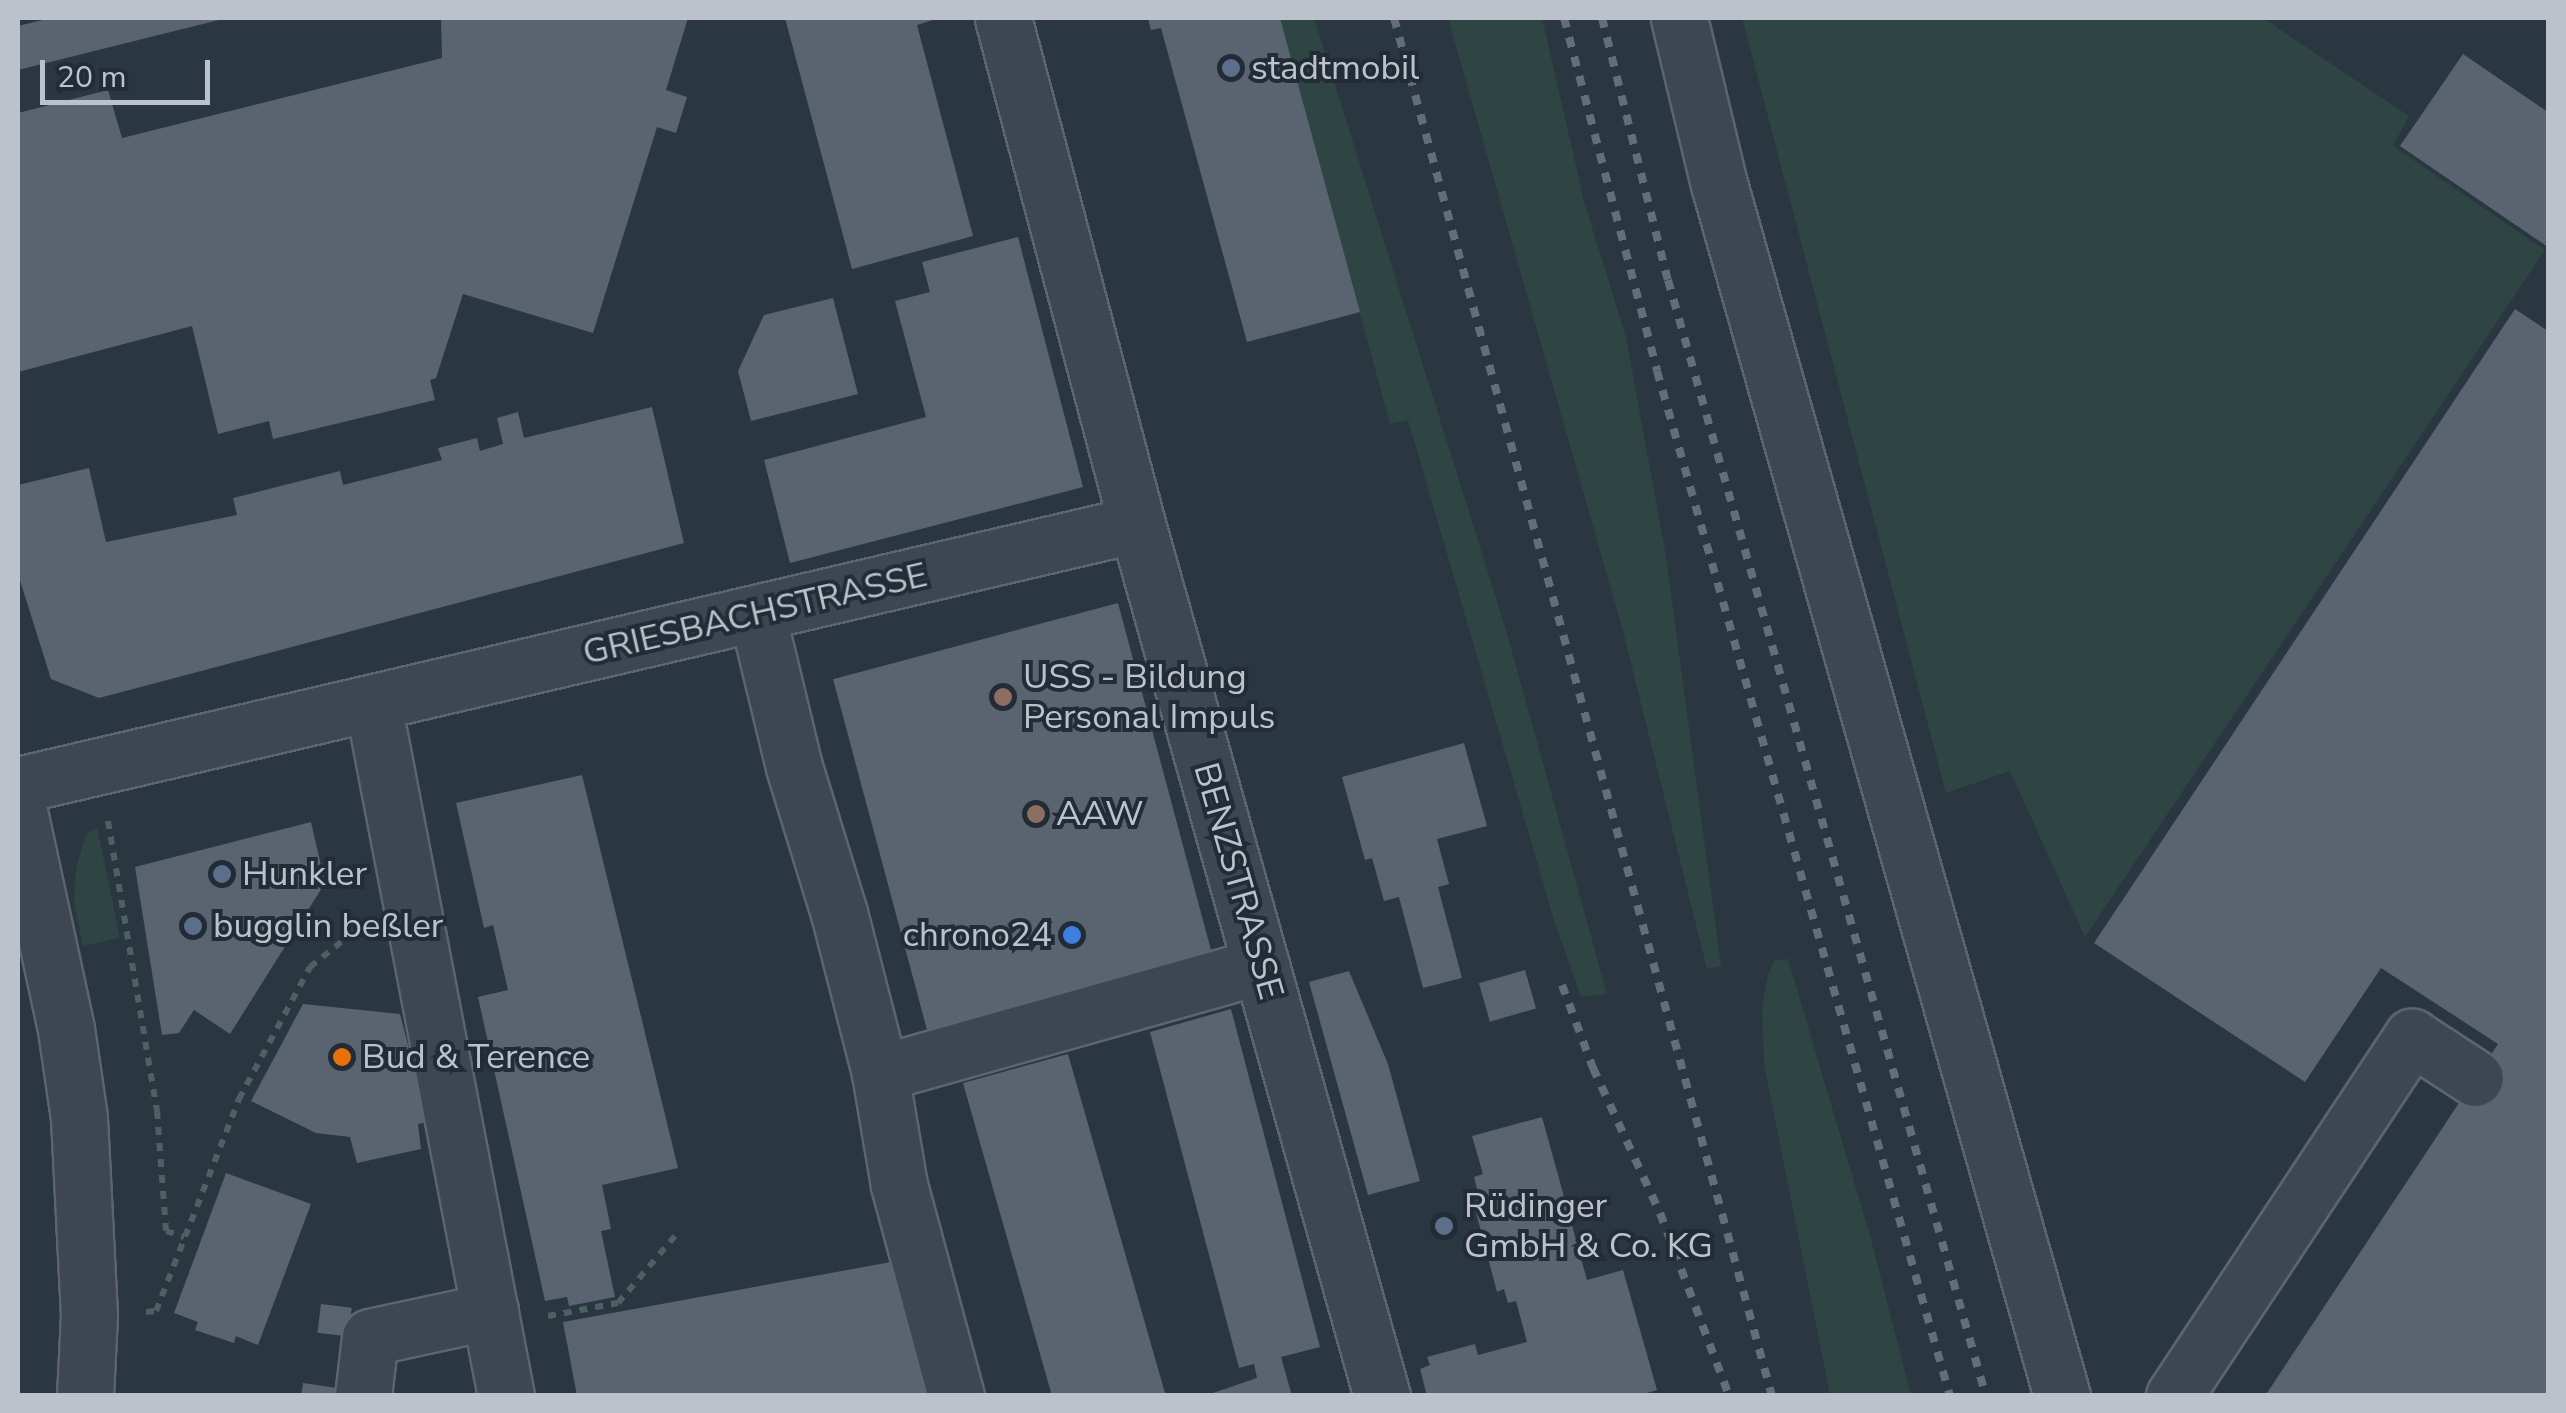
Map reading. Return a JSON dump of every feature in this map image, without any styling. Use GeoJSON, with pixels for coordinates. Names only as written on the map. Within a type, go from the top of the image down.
{"type":"FeatureCollection","features":[{"type":"Feature","properties":{"kind":"street","name":"BENZSTRASSE"},"geometry":{"type":"LineString","coordinates":[[1003,18],[1137,524],[1382,1396]]}},
{"type":"Feature","properties":{"kind":"street"},"geometry":{"type":"LineString","coordinates":[[1679,18],[1718,184],[2062,1396]]}},
{"type":"Feature","properties":{"kind":"street","name":"GRIESBACHSTRASSE"},"geometry":{"type":"LineString","coordinates":[[18,785],[1137,524]]}},
{"type":"Feature","properties":{"kind":"street"},"geometry":{"type":"LineString","coordinates":[[757,614],[794,768],[839,913],[880,1073],[899,1185],[956,1396]]}},
{"type":"Feature","properties":{"kind":"street"},"geometry":{"type":"LineString","coordinates":[[373,704],[506,1396]]}},
{"type":"Feature","properties":{"kind":"street"},"geometry":{"type":"LineString","coordinates":[[18,807],[79,1118],[89,1316],[85,1396]]}},
{"type":"Feature","properties":{"kind":"street"},"geometry":{"type":"LineString","coordinates":[[880,1073],[1261,966]]}},
{"type":"Feature","properties":{"kind":"street"},"geometry":{"type":"LineString","coordinates":[[2174,1396],[2412,1037],[2475,1078]]}},
{"type":"Feature","properties":{"kind":"street"},"geometry":{"type":"LineString","coordinates":[[363,1396],[370,1336],[491,1319]]}},
{"type":"Feature","properties":{"kind":"path"},"geometry":{"type":"LineString","coordinates":[[98,766],[130,929],[157,1111],[166,1231],[184,1237]]}},
{"type":"Feature","properties":{"kind":"path"},"geometry":{"type":"LineString","coordinates":[[89,1316],[156,1312],[239,1100],[310,967],[367,922],[414,914]]}},
{"type":"Feature","properties":{"kind":"path"},"geometry":{"type":"LineString","coordinates":[[491,1319],[618,1303],[675,1236]]}},
{"type":"Feature","properties":{"kind":"green space"},"geometry":{"type":"Polygon","coordinates":[[[1280,18],[1314,18],[1506,630],[1607,994],[1581,997],[1554,920],[1408,420],[1390,424],[1280,18]]]}},
{"type":"Feature","properties":{"kind":"green space"},"geometry":{"type":"Polygon","coordinates":[[[1448,18],[1542,18],[1585,205],[1626,337],[1666,556],[1721,966],[1707,969],[1624,635],[1448,18]]]}},
{"type":"Feature","properties":{"kind":"green space"},"geometry":{"type":"Polygon","coordinates":[[[1742,18],[2263,18],[2409,116],[2393,146],[2545,250],[2085,937],[2010,771],[1946,793],[1742,18]]]}},
{"type":"Feature","properties":{"kind":"green space"},"geometry":{"type":"Polygon","coordinates":[[[97,827],[120,938],[83,946],[74,903],[76,868],[86,835],[97,827]]]}},
{"type":"Feature","properties":{"kind":"green space"},"geometry":{"type":"Polygon","coordinates":[[[1788,959],[1871,1239],[1911,1395],[1830,1395],[1764,1064],[1762,1008],[1768,974],[1775,960],[1788,959]]]}},
{"type":"Feature","properties":{"kind":"building"},"geometry":{"type":"Polygon","coordinates":[[[51,18],[223,19],[18,70],[18,26],[51,18]]]}},
{"type":"Feature","properties":{"kind":"building"},"geometry":{"type":"Polygon","coordinates":[[[441,18],[688,18],[666,90],[687,97],[676,133],[657,127],[593,333],[463,294],[436,378],[430,380],[435,400],[273,439],[269,421],[218,434],[192,326],[18,372],[18,113],[108,90],[122,138],[442,58],[441,18]]]}},
{"type":"Feature","properties":{"kind":"building"},"geometry":{"type":"Polygon","coordinates":[[[785,18],[939,18],[917,25],[973,236],[852,269],[785,18]]]}},
{"type":"Feature","properties":{"kind":"building"},"geometry":{"type":"Polygon","coordinates":[[[1148,18],[1280,18],[1360,312],[1247,342],[1161,28],[1151,30],[1148,18]]]}},
{"type":"Feature","properties":{"kind":"building"},"geometry":{"type":"Polygon","coordinates":[[[2463,54],[2548,112],[2548,247],[2400,146],[2463,54]]]}},
{"type":"Feature","properties":{"kind":"building"},"geometry":{"type":"Polygon","coordinates":[[[1018,237],[1083,487],[790,563],[764,460],[926,417],[895,301],[930,292],[922,262],[1018,237]]]}},
{"type":"Feature","properties":{"kind":"building"},"geometry":{"type":"Polygon","coordinates":[[[833,298],[858,394],[751,421],[738,371],[764,315],[833,298]]]}},
{"type":"Feature","properties":{"kind":"building"},"geometry":{"type":"Polygon","coordinates":[[[2515,309],[2548,331],[2548,1396],[2265,1396],[2498,1044],[2381,968],[2305,1082],[2094,943],[2515,309]]]}},
{"type":"Feature","properties":{"kind":"building"},"geometry":{"type":"Polygon","coordinates":[[[652,407],[684,543],[99,698],[51,679],[18,574],[18,485],[89,468],[106,542],[237,515],[233,498],[340,471],[343,485],[442,460],[438,448],[477,438],[480,451],[503,444],[497,418],[518,412],[524,438],[652,407]]]}},
{"type":"Feature","properties":{"kind":"building"},"geometry":{"type":"Polygon","coordinates":[[[1118,603],[1215,966],[930,1043],[833,679],[1118,603]]]}},
{"type":"Feature","properties":{"kind":"building"},"geometry":{"type":"Polygon","coordinates":[[[1464,743],[1487,826],[1437,839],[1449,884],[1438,887],[1462,978],[1423,988],[1399,897],[1384,901],[1372,858],[1365,860],[1342,777],[1464,743]]]}},
{"type":"Feature","properties":{"kind":"building"},"geometry":{"type":"Polygon","coordinates":[[[582,775],[678,1168],[602,1185],[611,1229],[601,1231],[615,1297],[569,1306],[567,1297],[545,1301],[478,997],[508,990],[493,925],[484,928],[456,803],[582,775]]]}},
{"type":"Feature","properties":{"kind":"building"},"geometry":{"type":"Polygon","coordinates":[[[311,822],[325,883],[230,1034],[194,1010],[179,1033],[162,1035],[135,867],[311,822]]]}},
{"type":"Feature","properties":{"kind":"building"},"geometry":{"type":"Polygon","coordinates":[[[1525,970],[1536,1008],[1490,1022],[1479,983],[1525,970]]]}},
{"type":"Feature","properties":{"kind":"building"},"geometry":{"type":"Polygon","coordinates":[[[1349,971],[1388,1064],[1420,1181],[1368,1195],[1309,982],[1349,971]]]}},
{"type":"Feature","properties":{"kind":"building","name":"Bud & Terence"},"geometry":{"type":"Polygon","coordinates":[[[303,1004],[400,1014],[428,1122],[418,1124],[421,1149],[357,1163],[350,1137],[316,1133],[251,1101],[303,1004]]]}},
{"type":"Feature","properties":{"kind":"building"},"geometry":{"type":"Polygon","coordinates":[[[1231,1009],[1320,1347],[1281,1357],[1292,1396],[1204,1396],[1257,1378],[1254,1364],[1239,1368],[1150,1032],[1231,1009]]]}},
{"type":"Feature","properties":{"kind":"building"},"geometry":{"type":"Polygon","coordinates":[[[1068,1054],[1165,1393],[1155,1396],[1052,1396],[963,1083],[1068,1054]]]}},
{"type":"Feature","properties":{"kind":"building"},"geometry":{"type":"Polygon","coordinates":[[[1542,1117],[1587,1280],[1623,1270],[1657,1390],[1636,1396],[1427,1396],[1420,1369],[1430,1365],[1427,1357],[1475,1344],[1478,1355],[1527,1342],[1516,1301],[1508,1303],[1504,1289],[1497,1292],[1473,1201],[1480,1200],[1474,1177],[1483,1174],[1472,1136],[1542,1117]]]}},
{"type":"Feature","properties":{"kind":"building"},"geometry":{"type":"Polygon","coordinates":[[[226,1173],[311,1204],[258,1345],[236,1336],[234,1343],[195,1330],[198,1322],[174,1313],[226,1173]]]}},
{"type":"Feature","properties":{"kind":"building"},"geometry":{"type":"Polygon","coordinates":[[[902,1260],[927,1396],[577,1396],[563,1322],[902,1260]]]}},
{"type":"Feature","properties":{"kind":"building"},"geometry":{"type":"Polygon","coordinates":[[[321,1304],[352,1308],[348,1337],[317,1333],[321,1304]]]}},
{"type":"Feature","properties":{"kind":"building"},"geometry":{"type":"Polygon","coordinates":[[[303,1383],[344,1389],[343,1396],[301,1396],[303,1383]]]}},
{"type":"Feature","properties":{"kind":"railway"},"geometry":{"type":"LineString","coordinates":[[1394,18],[1772,1396]]}},
{"type":"Feature","properties":{"kind":"railway"},"geometry":{"type":"LineString","coordinates":[[1564,18],[1657,371],[1950,1396]]}},
{"type":"Feature","properties":{"kind":"railway"},"geometry":{"type":"LineString","coordinates":[[1602,18],[1668,280],[1986,1396]]}},
{"type":"Feature","properties":{"kind":"railway"},"geometry":{"type":"LineString","coordinates":[[1562,985],[1593,1068],[1660,1213],[1729,1396]]}},
{"type":"Feature","properties":{"kind":"place","name":"stadtmobil"},"geometry":{"type":"Point","coordinates":[1231,68]}},
{"type":"Feature","properties":{"kind":"place","name":"USS - Bildung Personal Impuls"},"geometry":{"type":"Point","coordinates":[1003,697]}},
{"type":"Feature","properties":{"kind":"place","name":"AAW"},"geometry":{"type":"Point","coordinates":[1036,814]}},
{"type":"Feature","properties":{"kind":"place","name":"Hunkler"},"geometry":{"type":"Point","coordinates":[222,874]}},
{"type":"Feature","properties":{"kind":"place","name":"bugglin beßler"},"geometry":{"type":"Point","coordinates":[193,926]}},
{"type":"Feature","properties":{"kind":"place","name":"chrono24"},"geometry":{"type":"Point","coordinates":[1072,935]}},
{"type":"Feature","properties":{"kind":"place","name":"Bud & Terence"},"geometry":{"type":"Point","coordinates":[342,1057]}},
{"type":"Feature","properties":{"kind":"place","name":"Rüdinger GmbH & Co. KG"},"geometry":{"type":"Point","coordinates":[1444,1226]}}]}
